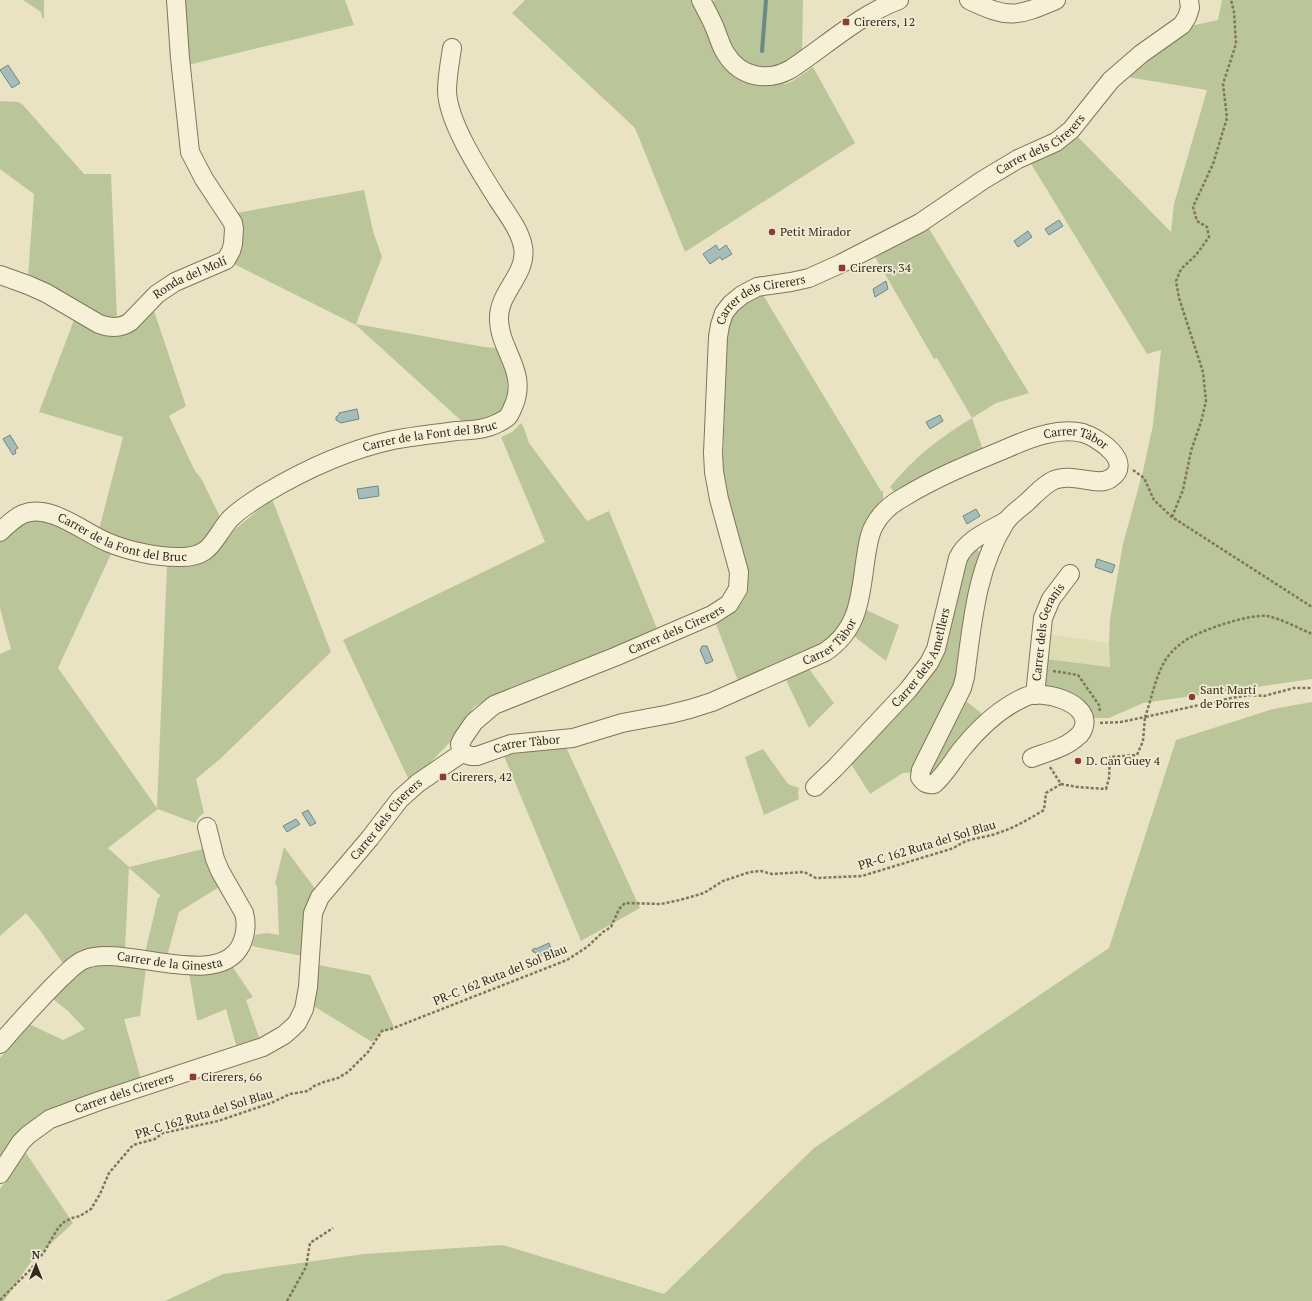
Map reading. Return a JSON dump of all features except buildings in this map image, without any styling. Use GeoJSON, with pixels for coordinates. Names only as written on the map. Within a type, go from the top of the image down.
{"type":"FeatureCollection","features":[{"type":"Feature","properties":{"kind":"street","name":"Ronda del Molí"},"geometry":{"type":"LineString","coordinates":[[0,275],[46,293],[98,324],[116,328],[130,322],[157,294],[175,282],[226,260],[233,244],[233,223],[204,179],[190,152],[180,58],[176,0]]}},
{"type":"Feature","properties":{"kind":"street"},"geometry":{"type":"LineString","coordinates":[[701,0],[726,54],[735,64],[750,74],[762,77],[772,77],[791,69],[876,11],[899,0]]}},
{"type":"Feature","properties":{"kind":"street"},"geometry":{"type":"LineString","coordinates":[[969,0],[1001,13],[1010,14],[1027,12],[1056,0]]}},
{"type":"Feature","properties":{"kind":"street","name":"Carrer dels Cirerers"},"geometry":{"type":"LineString","coordinates":[[0,1174],[21,1142],[50,1119],[99,1101],[263,1047],[284,1035],[297,1022],[304,1009],[308,987],[313,913],[320,897],[370,838],[400,799],[418,783],[462,753],[460,744],[474,722],[494,706],[617,656],[712,615],[729,604],[738,589],[739,572],[719,499],[714,472],[713,453],[718,337],[724,313],[731,304],[742,295],[756,287],[809,278],[840,264],[920,223],[983,180],[1018,159],[1056,142],[1071,130],[1111,80],[1141,54],[1182,25],[1190,8],[1190,0]]}},
{"type":"Feature","properties":{"kind":"street","name":"Carrer de la Font del Bruc"},"geometry":{"type":"LineString","coordinates":[[0,532],[10,522],[23,514],[36,512],[53,514],[108,542],[136,551],[159,556],[196,556],[209,548],[230,520],[244,508],[263,495],[325,462],[358,450],[393,440],[488,428],[508,418],[517,398],[517,376],[509,352],[501,335],[498,319],[501,303],[519,271],[523,249],[517,231],[482,175],[455,121],[447,93],[452,48]]}},
{"type":"Feature","properties":{"kind":"street","name":"Carrer Tàbor"},"geometry":{"type":"LineString","coordinates":[[462,753],[477,756],[512,744],[568,739],[622,723],[690,709],[717,700],[825,652],[840,640],[855,617],[863,586],[865,563],[871,532],[874,524],[882,515],[902,498],[942,476],[1034,438],[1065,431],[1083,434],[1104,445],[1115,454],[1119,466],[1117,473],[1109,480],[1102,482],[1070,477],[1060,478],[1053,481],[1038,492],[1006,521],[987,560],[981,580],[975,603],[965,677],[962,688],[921,770],[920,777],[922,780],[929,785],[934,784],[963,747],[990,720],[1003,709],[1015,702],[1035,694]]}},
{"type":"Feature","properties":{"kind":"street","name":"Carrer dels Ametllers"},"geometry":{"type":"LineString","coordinates":[[815,787],[840,763],[897,701],[929,663],[936,649],[958,558],[962,550],[967,544],[1006,521]]}},
{"type":"Feature","properties":{"kind":"street","name":"Carrer dels Geranis"},"geometry":{"type":"LineString","coordinates":[[1035,694],[1043,618],[1051,599],[1070,574]]}},
{"type":"Feature","properties":{"kind":"street"},"geometry":{"type":"LineString","coordinates":[[1032,758],[1060,748],[1079,736],[1085,722],[1082,712],[1070,702],[1054,697],[1035,694]]}},
{"type":"Feature","properties":{"kind":"street","name":"Carrer de la Ginesta"},"geometry":{"type":"LineString","coordinates":[[0,1044],[50,989],[74,966],[86,959],[101,956],[194,966],[221,961],[236,954],[245,936],[246,920],[241,908],[220,871],[207,827]]}},
{"type":"Feature","properties":{"kind":"path"},"geometry":{"type":"LineString","coordinates":[[1172,516],[1183,490],[1191,451],[1201,422],[1206,401],[1203,372],[1179,298],[1176,281],[1181,269],[1196,256],[1209,237],[1207,228],[1197,221],[1193,207],[1213,164],[1227,118],[1223,84],[1236,44],[1234,12],[1231,0]]}},
{"type":"Feature","properties":{"kind":"path"},"geometry":{"type":"LineString","coordinates":[[1119,466],[1135,470],[1144,478],[1154,500],[1172,516],[1312,607]]}},
{"type":"Feature","properties":{"kind":"path"},"geometry":{"type":"LineString","coordinates":[[1032,758],[1033,764],[1037,767],[1050,767],[1061,784],[1077,787],[1106,788],[1109,778],[1110,757],[1137,755],[1144,741],[1145,717],[1156,679],[1166,659],[1175,649],[1192,636],[1227,623],[1247,618],[1266,616],[1312,634]]}},
{"type":"Feature","properties":{"kind":"path"},"geometry":{"type":"LineString","coordinates":[[1072,674],[1078,675],[1099,705]]}},
{"type":"Feature","properties":{"kind":"path"},"geometry":{"type":"LineString","coordinates":[[1085,722],[1121,722],[1231,698],[1251,695],[1264,696],[1294,688],[1312,688]]}},
{"type":"Feature","properties":{"kind":"path","name":"PR-C 162 Ruta del Sol Blau"},"geometry":{"type":"LineString","coordinates":[[0,1300],[31,1269],[44,1252],[58,1228],[64,1222],[80,1216],[91,1209],[100,1194],[109,1172],[133,1145],[155,1139],[163,1133],[218,1121],[271,1103],[290,1094],[308,1091],[319,1084],[338,1078],[348,1072],[368,1052],[379,1034],[385,1030],[391,1029],[567,960],[587,947],[602,932],[611,927],[619,909],[625,903],[661,904],[680,900],[704,893],[723,881],[750,872],[762,871],[772,874],[804,872],[816,878],[845,878],[862,876],[954,848],[963,841],[998,833],[1026,821],[1044,810],[1046,793],[1061,784]]}},
{"type":"Feature","properties":{"kind":"path"},"geometry":{"type":"LineString","coordinates":[[287,1301],[306,1267],[310,1243],[333,1228]]}},
{"type":"Feature","properties":{"kind":"green space"},"geometry":{"type":"Polygon","coordinates":[[[23,0],[44,0],[44,18],[42,18],[41,12],[23,0]]]}},
{"type":"Feature","properties":{"kind":"green space"},"geometry":{"type":"Polygon","coordinates":[[[185,0],[345,0],[354,25],[188,65],[185,0]]]}},
{"type":"Feature","properties":{"kind":"green space"},"geometry":{"type":"Polygon","coordinates":[[[525,0],[691,0],[699,14],[720,63],[736,76],[765,84],[785,84],[793,81],[813,67],[855,143],[685,252],[635,128],[512,13],[525,0]]]}},
{"type":"Feature","properties":{"kind":"green space"},"geometry":{"type":"Polygon","coordinates":[[[714,0],[803,0],[802,52],[785,64],[774,67],[763,67],[752,64],[743,59],[736,52],[725,33],[713,3],[714,0]]]}},
{"type":"Feature","properties":{"kind":"green space"},"geometry":{"type":"Polygon","coordinates":[[[1222,0],[1312,0],[1312,679],[1143,703],[1109,718],[1093,718],[1045,689],[1046,659],[1110,667],[1110,619],[1123,544],[1143,471],[1153,425],[1161,350],[1147,354],[1030,162],[1076,135],[1171,232],[1174,204],[1207,90],[1127,77],[1178,38],[1190,26],[1218,20],[1222,0]]]}},
{"type":"Feature","properties":{"kind":"green space"},"geometry":{"type":"Polygon","coordinates":[[[0,101],[18,102],[23,105],[84,174],[111,174],[117,319],[106,318],[28,277],[34,194],[0,169],[0,101]]]}},
{"type":"Feature","properties":{"kind":"green space"},"geometry":{"type":"Polygon","coordinates":[[[364,190],[373,231],[382,257],[356,324],[484,347],[498,348],[507,377],[508,399],[501,411],[495,416],[466,425],[356,325],[234,264],[242,245],[242,233],[236,213],[364,190]]]}},
{"type":"Feature","properties":{"kind":"green space"},"geometry":{"type":"Polygon","coordinates":[[[928,227],[1029,393],[996,403],[972,418],[937,358],[934,359],[874,255],[928,227]]]}},
{"type":"Feature","properties":{"kind":"green space"},"geometry":{"type":"Polygon","coordinates":[[[763,295],[881,491],[883,491],[883,502],[847,618],[825,644],[738,681],[716,624],[732,614],[743,601],[748,591],[746,573],[724,478],[723,460],[726,374],[724,352],[729,322],[733,313],[751,299],[763,295]]]}},
{"type":"Feature","properties":{"kind":"green space"},"geometry":{"type":"Polygon","coordinates":[[[154,311],[186,406],[169,416],[194,469],[202,480],[221,519],[197,548],[187,551],[130,543],[99,529],[123,437],[39,412],[74,320],[87,328],[103,334],[118,336],[136,329],[154,311]]]}},
{"type":"Feature","properties":{"kind":"green space"},"geometry":{"type":"Polygon","coordinates":[[[972,418],[983,450],[895,493],[890,487],[908,467],[939,440],[972,418]]]}},
{"type":"Feature","properties":{"kind":"green space"},"geometry":{"type":"Polygon","coordinates":[[[521,423],[529,443],[587,521],[609,511],[658,631],[500,692],[474,707],[450,742],[432,761],[409,780],[343,640],[545,542],[501,437],[512,432],[521,423]]]}},
{"type":"Feature","properties":{"kind":"green space"},"geometry":{"type":"Polygon","coordinates":[[[272,499],[331,652],[220,759],[196,779],[204,813],[195,823],[158,809],[108,848],[129,867],[203,849],[209,869],[219,887],[179,912],[167,956],[145,953],[158,898],[161,896],[129,868],[125,950],[64,965],[26,913],[0,936],[0,654],[11,649],[0,608],[0,542],[21,523],[33,521],[56,525],[112,552],[58,668],[157,808],[167,566],[193,565],[208,559],[221,548],[226,540],[225,539],[230,533],[272,499]]]}},
{"type":"Feature","properties":{"kind":"green space"},"geometry":{"type":"Polygon","coordinates":[[[976,549],[979,551],[979,554],[968,597],[956,684],[913,772],[903,773],[870,794],[851,764],[923,685],[965,563],[972,552],[976,549]]]}},
{"type":"Feature","properties":{"kind":"green space"},"geometry":{"type":"Polygon","coordinates":[[[866,610],[899,625],[886,661],[855,637],[865,616],[866,610]]]}},
{"type":"Feature","properties":{"kind":"green space"},"geometry":{"type":"Polygon","coordinates":[[[1048,634],[1109,643],[1110,667],[1046,659],[1048,634]]]}},
{"type":"Feature","properties":{"kind":"green space"},"geometry":{"type":"Polygon","coordinates":[[[809,669],[834,703],[809,728],[785,678],[809,669]]]}},
{"type":"Feature","properties":{"kind":"green space"},"geometry":{"type":"Polygon","coordinates":[[[966,701],[985,716],[965,734],[930,775],[937,754],[963,709],[966,701]]]}},
{"type":"Feature","properties":{"kind":"green space"},"geometry":{"type":"Polygon","coordinates":[[[1312,702],[1312,1301],[165,1301],[223,1274],[364,1254],[503,1245],[664,1294],[814,1148],[1109,948],[1176,740],[1273,709],[1312,702]]]}},
{"type":"Feature","properties":{"kind":"green space"},"geometry":{"type":"Polygon","coordinates":[[[566,747],[640,908],[581,941],[504,756],[548,748],[566,747]]]}},
{"type":"Feature","properties":{"kind":"green space"},"geometry":{"type":"Polygon","coordinates":[[[763,749],[788,784],[799,788],[799,799],[764,815],[745,757],[763,749]]]}},
{"type":"Feature","properties":{"kind":"green space"},"geometry":{"type":"Polygon","coordinates":[[[284,847],[316,890],[302,956],[252,946],[255,935],[267,933],[279,935],[277,886],[275,884],[284,847]]]}},
{"type":"Feature","properties":{"kind":"green space"},"geometry":{"type":"Polygon","coordinates":[[[105,964],[146,968],[140,1016],[124,1019],[141,1079],[93,1094],[0,1161],[0,1058],[29,1024],[63,1040],[85,1029],[68,1011],[53,999],[74,976],[83,970],[105,964]]]}},
{"type":"Feature","properties":{"kind":"green space"},"geometry":{"type":"Polygon","coordinates":[[[318,965],[370,975],[394,1027],[382,1032],[372,1042],[312,1005],[318,965]]]}},
{"type":"Feature","properties":{"kind":"green space"},"geometry":{"type":"Polygon","coordinates":[[[232,966],[253,997],[246,1000],[260,1040],[237,1048],[226,1009],[197,1020],[189,973],[232,966]]]}},
{"type":"Feature","properties":{"kind":"green space"},"geometry":{"type":"Polygon","coordinates":[[[26,1153],[73,1223],[30,1263],[4,1301],[0,1301],[0,1189],[26,1153]]]}},
{"type":"Feature","properties":{"kind":"water"},"geometry":{"type":"Polygon","coordinates":[[[8,65],[20,83],[12,88],[0,70],[8,65]]]}},
{"type":"Feature","properties":{"kind":"water"},"geometry":{"type":"Polygon","coordinates":[[[1059,220],[1063,226],[1049,235],[1045,229],[1059,220]]]}},
{"type":"Feature","properties":{"kind":"water"},"geometry":{"type":"Polygon","coordinates":[[[1028,231],[1032,237],[1018,247],[1014,241],[1028,231]]]}},
{"type":"Feature","properties":{"kind":"water"},"geometry":{"type":"Polygon","coordinates":[[[716,245],[719,250],[726,245],[732,254],[722,260],[720,257],[710,264],[703,254],[716,245]]]}},
{"type":"Feature","properties":{"kind":"water"},"geometry":{"type":"Polygon","coordinates":[[[886,281],[888,289],[875,297],[873,289],[886,281]]]}},
{"type":"Feature","properties":{"kind":"water"},"geometry":{"type":"Polygon","coordinates":[[[357,409],[359,419],[341,423],[336,420],[339,413],[357,409]]]}},
{"type":"Feature","properties":{"kind":"water"},"geometry":{"type":"Polygon","coordinates":[[[940,415],[943,421],[930,429],[926,422],[940,415]]]}},
{"type":"Feature","properties":{"kind":"water"},"geometry":{"type":"Polygon","coordinates":[[[10,435],[18,448],[15,450],[16,453],[13,455],[3,439],[10,435]]]}},
{"type":"Feature","properties":{"kind":"water"},"geometry":{"type":"Polygon","coordinates":[[[378,486],[379,496],[359,499],[357,489],[378,486]]]}},
{"type":"Feature","properties":{"kind":"water"},"geometry":{"type":"Polygon","coordinates":[[[976,509],[980,516],[967,524],[963,516],[976,509]]]}},
{"type":"Feature","properties":{"kind":"water"},"geometry":{"type":"Polygon","coordinates":[[[1097,559],[1115,565],[1112,573],[1095,567],[1097,559]]]}},
{"type":"Feature","properties":{"kind":"water"},"geometry":{"type":"Polygon","coordinates":[[[702,646],[707,646],[713,661],[706,664],[700,650],[702,646]]]}},
{"type":"Feature","properties":{"kind":"water"},"geometry":{"type":"Polygon","coordinates":[[[308,810],[316,823],[310,826],[302,813],[308,810]]]}},
{"type":"Feature","properties":{"kind":"water"},"geometry":{"type":"Polygon","coordinates":[[[296,819],[300,824],[287,832],[283,826],[296,819]]]}},
{"type":"Feature","properties":{"kind":"water"},"geometry":{"type":"Polygon","coordinates":[[[549,943],[552,951],[537,957],[535,952],[532,950],[549,943]]]}},
{"type":"Feature","properties":{"kind":"waterway"},"geometry":{"type":"LineString","coordinates":[[762,51],[766,0]]}},
{"type":"Feature","properties":{"kind":"place","name":"Cirerers, 12"},"geometry":{"type":"Point","coordinates":[846,22]}},
{"type":"Feature","properties":{"kind":"place","name":"Petit Mirador"},"geometry":{"type":"Point","coordinates":[772,232]}},
{"type":"Feature","properties":{"kind":"place","name":"Cirerers, 34"},"geometry":{"type":"Point","coordinates":[842,268]}},
{"type":"Feature","properties":{"kind":"place","name":"Sant Martí de Porres"},"geometry":{"type":"Point","coordinates":[1192,697]}},
{"type":"Feature","properties":{"kind":"place","name":"D. Can Guey 4"},"geometry":{"type":"Point","coordinates":[1078,761]}},
{"type":"Feature","properties":{"kind":"place","name":"Cirerers, 42"},"geometry":{"type":"Point","coordinates":[443,777]}},
{"type":"Feature","properties":{"kind":"place","name":"Cirerers, 66"},"geometry":{"type":"Point","coordinates":[193,1077]}}]}
